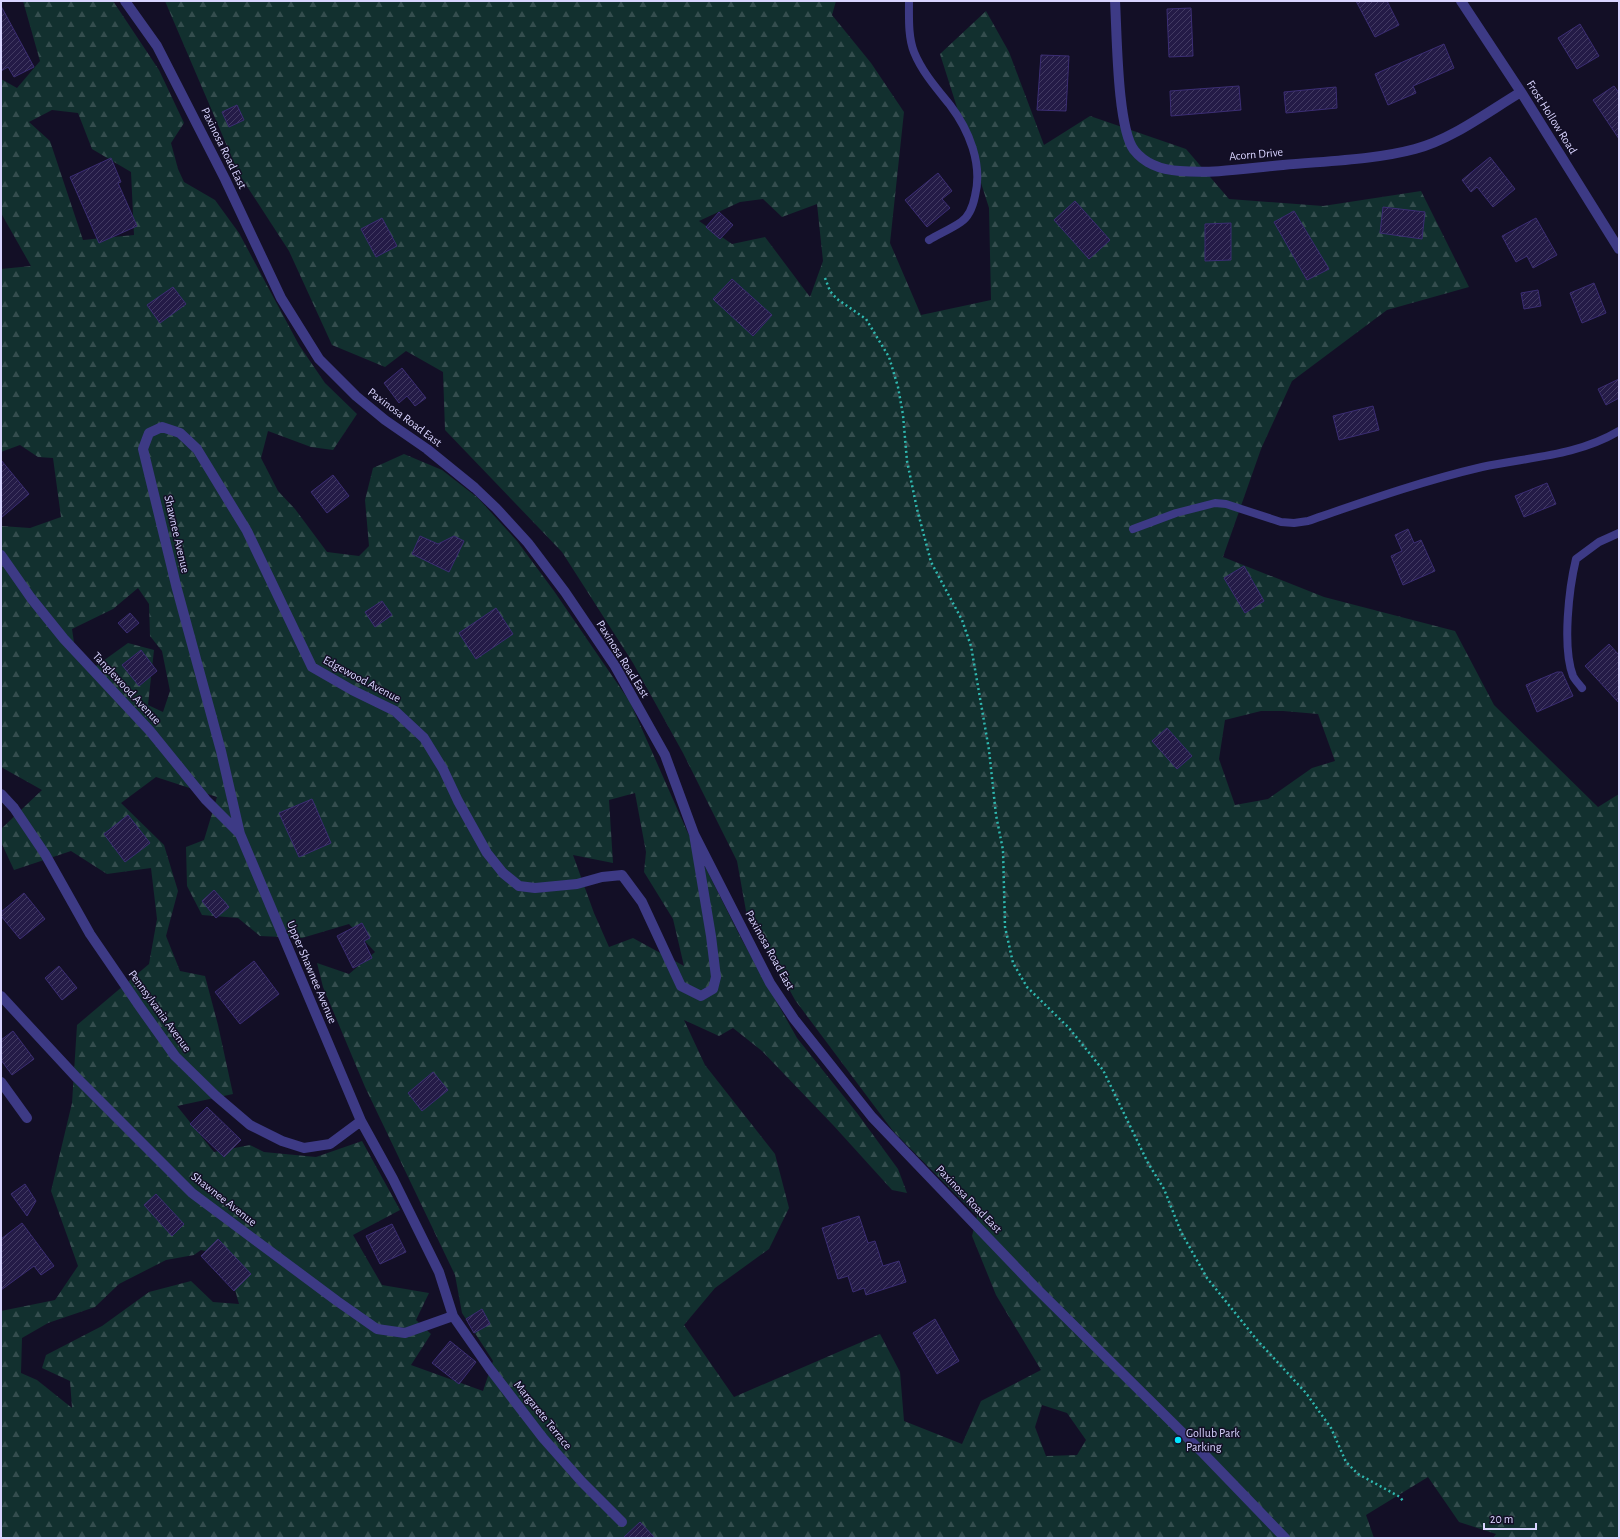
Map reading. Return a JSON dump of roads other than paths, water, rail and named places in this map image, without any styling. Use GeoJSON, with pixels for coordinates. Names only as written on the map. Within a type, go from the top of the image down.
{"type":"FeatureCollection","features":[{"type":"Feature","properties":{"kind":"street","name":"Paxinosa Road East"},"geometry":{"type":"LineString","coordinates":[[125,1],[157,46],[225,179],[281,298],[319,359],[356,396],[385,420],[427,448],[475,488],[528,543],[565,592],[615,666],[664,755],[694,834],[770,983],[794,1019],[872,1117],[1034,1286],[1203,1453],[1285,1538]]}},
{"type":"Feature","properties":{"kind":"street","name":"Acorn Drive"},"geometry":{"type":"LineString","coordinates":[[1115,1],[1120,90],[1127,132],[1134,150],[1147,161],[1161,168],[1180,171],[1215,170],[1368,157],[1415,149],[1448,136],[1521,92]]}},
{"type":"Feature","properties":{"kind":"street","name":"Frost Hollow Road"},"geometry":{"type":"LineString","coordinates":[[1460,1],[1521,92],[1619,249]]}},
{"type":"Feature","properties":{"kind":"street","name":"Edgewood Avenue"},"geometry":{"type":"LineString","coordinates":[[143,449],[149,432],[162,427],[180,433],[197,449],[247,531],[312,667],[352,690],[396,711],[424,738],[443,769],[458,801],[487,853],[503,873],[519,886],[535,888],[577,884],[602,877]]}},
{"type":"Feature","properties":{"kind":"street","name":"Shawnee Avenue"},"geometry":{"type":"LineString","coordinates":[[143,449],[187,624]]}},
{"type":"Feature","properties":{"kind":"street","name":"Tanglewood Avenue"},"geometry":{"type":"LineString","coordinates":[[1,555],[31,598],[64,639],[150,731],[206,800],[240,834]]}},
{"type":"Feature","properties":{"kind":"street","name":"Upper Shawnee Avenue"},"geometry":{"type":"LineString","coordinates":[[187,624],[221,751],[240,834],[361,1122],[393,1179],[439,1272],[453,1316]]}},
{"type":"Feature","properties":{"kind":"street","name":"Pennsylvania Avenue"},"geometry":{"type":"LineString","coordinates":[[1,794],[14,808],[45,854],[90,934],[140,1007],[175,1056],[216,1096],[250,1126],[282,1141],[304,1148],[330,1144],[361,1122]]}},
{"type":"Feature","properties":{"kind":"street","name":"Paxinosa Road East"},"geometry":{"type":"LineString","coordinates":[[602,877],[622,875],[642,902],[681,986],[701,996],[712,988],[716,977],[711,936],[694,834]]}},
{"type":"Feature","properties":{"kind":"street","name":"Shawnee Avenue"},"geometry":{"type":"LineString","coordinates":[[1,996],[77,1078],[192,1193],[336,1301],[377,1329],[405,1333],[453,1316]]}},
{"type":"Feature","properties":{"kind":"street"},"geometry":{"type":"LineString","coordinates":[[1,1082],[27,1118]]}},
{"type":"Feature","properties":{"kind":"street","name":"Margarete Terrace"},"geometry":{"type":"LineString","coordinates":[[453,1316],[482,1358],[543,1438],[582,1482],[622,1522]]}},
{"type":"Feature","properties":{"kind":"lane"},"geometry":{"type":"LineString","coordinates":[[909,1],[909,23],[914,52],[930,81],[951,107],[971,140],[977,166],[976,191],[972,209],[962,222],[929,240]]}},
{"type":"Feature","properties":{"kind":"lane"},"geometry":{"type":"LineString","coordinates":[[1133,529],[1176,513],[1214,503],[1226,504],[1281,522],[1294,523],[1308,521],[1391,492],[1433,480],[1484,467],[1549,456],[1578,449],[1619,431]]}},
{"type":"Feature","properties":{"kind":"lane"},"geometry":{"type":"LineString","coordinates":[[1582,688],[1573,676],[1567,648],[1570,581],[1576,559],[1599,542],[1619,533]]}},
{"type":"Feature","properties":{"kind":"place","name":"Gollub Park Parking"},"geometry":{"type":"Point","coordinates":[1178,1440]}}]}
